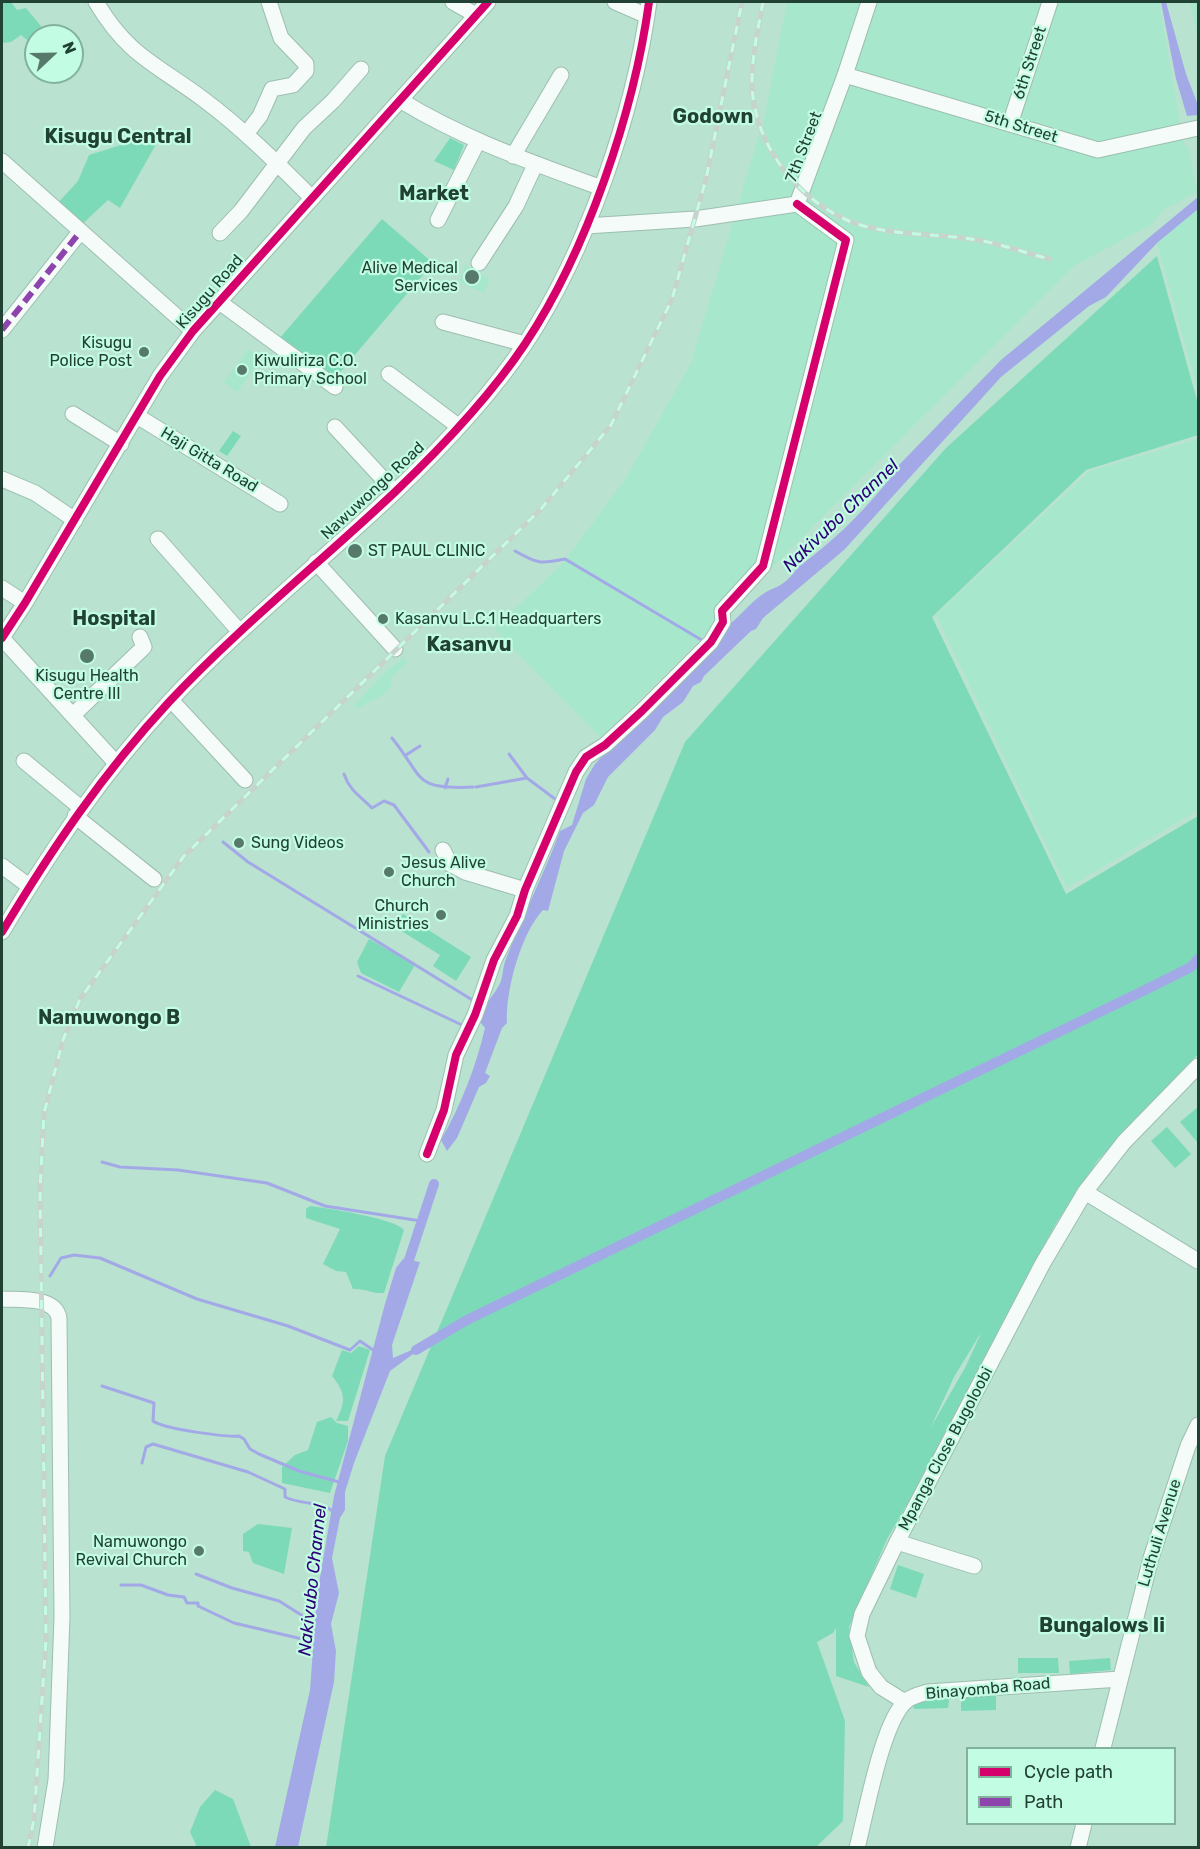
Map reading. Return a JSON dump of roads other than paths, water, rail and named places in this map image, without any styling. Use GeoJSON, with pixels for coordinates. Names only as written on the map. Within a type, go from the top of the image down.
{"type":"FeatureCollection","features":[{"type":"Feature","properties":{"kind":"street"},"geometry":{"type":"LineString","coordinates":[[96,2],[114,30],[129,47],[202,98],[246,134],[312,198]]}},
{"type":"Feature","properties":{"kind":"street"},"geometry":{"type":"LineString","coordinates":[[246,134],[260,116],[272,89],[292,85],[306,71],[306,64],[281,38],[270,2]]}},
{"type":"Feature","properties":{"kind":"street"},"geometry":{"type":"LineString","coordinates":[[453,2],[476,15]]}},
{"type":"Feature","properties":{"kind":"street","name":"Kisugu Road"},"geometry":{"type":"LineString","coordinates":[[2,638],[160,376],[193,331],[488,2]]}},
{"type":"Feature","properties":{"kind":"street"},"geometry":{"type":"LineString","coordinates":[[615,2],[648,9]]}},
{"type":"Feature","properties":{"kind":"street","name":"7th Street"},"geometry":{"type":"LineString","coordinates":[[586,226],[694,219],[797,204],[845,75],[869,2]]}},
{"type":"Feature","properties":{"kind":"street","name":"6th Street"},"geometry":{"type":"LineString","coordinates":[[1010,124],[1050,2]]}},
{"type":"Feature","properties":{"kind":"street","name":"Nawuwongo Road"},"geometry":{"type":"LineString","coordinates":[[2,932],[29,886],[78,812],[115,762],[171,700],[240,632],[395,492],[507,370],[544,313],[586,226],[617,139],[648,9]]}},
{"type":"Feature","properties":{"kind":"street"},"geometry":{"type":"LineString","coordinates":[[220,233],[241,211],[304,128],[333,101],[361,69]]}},
{"type":"Feature","properties":{"kind":"street"},"geometry":{"type":"LineString","coordinates":[[513,156],[561,75]]}},
{"type":"Feature","properties":{"kind":"street","name":"5th Street"},"geometry":{"type":"LineString","coordinates":[[845,75],[1098,150],[1198,128]]}},
{"type":"Feature","properties":{"kind":"street"},"geometry":{"type":"LineString","coordinates":[[400,100],[441,126],[535,165],[600,187]]}},
{"type":"Feature","properties":{"kind":"street"},"geometry":{"type":"LineString","coordinates":[[438,220],[478,141]]}},
{"type":"Feature","properties":{"kind":"street"},"geometry":{"type":"LineString","coordinates":[[2,161],[193,331]]}},
{"type":"Feature","properties":{"kind":"street"},"geometry":{"type":"LineString","coordinates":[[478,263],[516,206],[535,165]]}},
{"type":"Feature","properties":{"kind":"street"},"geometry":{"type":"LineString","coordinates":[[427,1154],[444,1110],[456,1055],[475,1015],[494,960],[518,915],[525,890],[581,762],[642,711],[711,642],[723,622],[722,611],[763,567],[846,240],[797,204]]}},
{"type":"Feature","properties":{"kind":"street"},"geometry":{"type":"LineString","coordinates":[[2,330],[80,232]]}},
{"type":"Feature","properties":{"kind":"street"},"geometry":{"type":"LineString","coordinates":[[218,301],[335,387]]}},
{"type":"Feature","properties":{"kind":"street"},"geometry":{"type":"LineString","coordinates":[[443,322],[525,344]]}},
{"type":"Feature","properties":{"kind":"street"},"geometry":{"type":"LineString","coordinates":[[389,374],[458,426]]}},
{"type":"Feature","properties":{"kind":"street"},"geometry":{"type":"LineString","coordinates":[[73,414],[121,444]]}},
{"type":"Feature","properties":{"kind":"street","name":"Haji Gitta Road"},"geometry":{"type":"LineString","coordinates":[[137,416],[280,504]]}},
{"type":"Feature","properties":{"kind":"street"},"geometry":{"type":"LineString","coordinates":[[335,427],[395,492]]}},
{"type":"Feature","properties":{"kind":"street"},"geometry":{"type":"LineString","coordinates":[[2,479],[35,493],[75,520]]}},
{"type":"Feature","properties":{"kind":"street"},"geometry":{"type":"LineString","coordinates":[[158,539],[240,632]]}},
{"type":"Feature","properties":{"kind":"street"},"geometry":{"type":"LineString","coordinates":[[316,562],[395,649]]}},
{"type":"Feature","properties":{"kind":"street"},"geometry":{"type":"LineString","coordinates":[[2,588],[25,603]]}},
{"type":"Feature","properties":{"kind":"street"},"geometry":{"type":"LineString","coordinates":[[73,715],[144,647],[140,636]]}},
{"type":"Feature","properties":{"kind":"street"},"geometry":{"type":"LineString","coordinates":[[2,638],[115,762]]}},
{"type":"Feature","properties":{"kind":"street"},"geometry":{"type":"LineString","coordinates":[[171,700],[245,780]]}},
{"type":"Feature","properties":{"kind":"street"},"geometry":{"type":"LineString","coordinates":[[24,761],[154,879]]}},
{"type":"Feature","properties":{"kind":"street"},"geometry":{"type":"LineString","coordinates":[[444,850],[450,864],[465,872],[525,890]]}},
{"type":"Feature","properties":{"kind":"street"},"geometry":{"type":"LineString","coordinates":[[2,866],[29,886]]}},
{"type":"Feature","properties":{"kind":"street","name":"Mpanga Close Bugoloobi"},"geometry":{"type":"LineString","coordinates":[[905,1702],[876,1682],[863,1659],[857,1636],[862,1614],[897,1542],[1043,1263],[1085,1192],[1124,1142],[1198,1066]]}},
{"type":"Feature","properties":{"kind":"street"},"geometry":{"type":"LineString","coordinates":[[1085,1192],[1198,1261]]}},
{"type":"Feature","properties":{"kind":"street"},"geometry":{"type":"LineString","coordinates":[[2,1299],[42,1301],[55,1309],[60,1318],[62,1617],[56,1780],[45,1848]]}},
{"type":"Feature","properties":{"kind":"street","name":"Luthuli Avenue"},"geometry":{"type":"LineString","coordinates":[[1103,1747],[1151,1558],[1188,1446],[1198,1425]]}},
{"type":"Feature","properties":{"kind":"street"},"geometry":{"type":"LineString","coordinates":[[897,1542],[974,1566]]}},
{"type":"Feature","properties":{"kind":"street","name":"Binayomba Road"},"geometry":{"type":"LineString","coordinates":[[857,1848],[882,1748],[905,1702],[928,1692],[1120,1679]]}},
{"type":"Feature","properties":{"kind":"street"},"geometry":{"type":"LineString","coordinates":[[1078,1848],[1084,1825]]}},
{"type":"Feature","properties":{"kind":"water"},"geometry":{"type":"Polygon","coordinates":[[[1161,2],[1166,2],[1186,74],[1198,105],[1198,115],[1187,116],[1176,79],[1161,2]]]}},
{"type":"Feature","properties":{"kind":"water"},"geometry":{"type":"Polygon","coordinates":[[[1198,197],[1198,209],[1157,243],[1106,297],[1089,306],[1001,377],[844,550],[763,618],[756,629],[751,631],[704,676],[701,682],[693,686],[683,702],[663,717],[655,730],[608,777],[594,805],[583,813],[564,851],[548,911],[543,910],[535,920],[521,948],[509,996],[507,1023],[502,1028],[485,1073],[490,1076],[486,1083],[479,1087],[457,1138],[447,1151],[441,1140],[461,1099],[477,1057],[485,1028],[480,1022],[483,1010],[501,981],[504,964],[560,831],[572,825],[586,779],[595,764],[721,630],[760,596],[787,580],[799,566],[854,519],[894,474],[899,465],[1001,360],[1198,197]]]}},
{"type":"Feature","properties":{"kind":"water"},"geometry":{"type":"Polygon","coordinates":[[[403,1259],[420,1262],[392,1345],[393,1358],[428,1343],[390,1371],[345,1492],[345,1510],[340,1518],[332,1558],[339,1593],[331,1624],[336,1651],[334,1682],[298,1847],[275,1847],[310,1690],[317,1595],[334,1496],[385,1304],[396,1268],[403,1259]]]}},
{"type":"Feature","properties":{"kind":"waterway"},"geometry":{"type":"LineString","coordinates":[[515,551],[539,562],[565,559],[705,642]]}},
{"type":"Feature","properties":{"kind":"waterway"},"geometry":{"type":"LineString","coordinates":[[392,738],[416,772],[430,784],[473,787]]}},
{"type":"Feature","properties":{"kind":"waterway"},"geometry":{"type":"LineString","coordinates":[[406,755],[420,746]]}},
{"type":"Feature","properties":{"kind":"waterway"},"geometry":{"type":"LineString","coordinates":[[509,754],[527,778]]}},
{"type":"Feature","properties":{"kind":"waterway"},"geometry":{"type":"LineString","coordinates":[[344,774],[352,789],[372,808],[384,801],[394,805],[429,852]]}},
{"type":"Feature","properties":{"kind":"waterway"},"geometry":{"type":"LineString","coordinates":[[476,787],[527,778],[559,802]]}},
{"type":"Feature","properties":{"kind":"waterway"},"geometry":{"type":"LineString","coordinates":[[445,788],[448,779]]}},
{"type":"Feature","properties":{"kind":"waterway"},"geometry":{"type":"LineString","coordinates":[[223,842],[248,862],[474,1001]]}},
{"type":"Feature","properties":{"kind":"waterway"},"geometry":{"type":"LineString","coordinates":[[416,1350],[467,1320],[1145,990],[1191,967],[1198,959]]}},
{"type":"Feature","properties":{"kind":"waterway"},"geometry":{"type":"LineString","coordinates":[[358,976],[462,1025]]}},
{"type":"Feature","properties":{"kind":"waterway"},"geometry":{"type":"LineString","coordinates":[[102,1162],[120,1167],[178,1170],[267,1183],[325,1206],[421,1221]]}},
{"type":"Feature","properties":{"kind":"waterway","name":"Nakivubo Channel"},"geometry":{"type":"LineString","coordinates":[[405,1272],[434,1184]]}},
{"type":"Feature","properties":{"kind":"waterway"},"geometry":{"type":"LineString","coordinates":[[50,1276],[61,1258],[74,1255],[100,1258],[197,1299],[288,1326],[350,1350],[360,1341],[376,1352]]}},
{"type":"Feature","properties":{"kind":"waterway"},"geometry":{"type":"LineString","coordinates":[[102,1386],[154,1403],[153,1421],[159,1424],[194,1432],[239,1436],[244,1439],[250,1449],[259,1454],[299,1471],[339,1482]]}},
{"type":"Feature","properties":{"kind":"waterway"},"geometry":{"type":"LineString","coordinates":[[142,1463],[146,1447],[153,1444],[248,1472],[285,1489],[285,1497],[323,1506],[334,1512]]}},
{"type":"Feature","properties":{"kind":"waterway"},"geometry":{"type":"LineString","coordinates":[[196,1574],[232,1588],[279,1601],[303,1616],[317,1618]]}},
{"type":"Feature","properties":{"kind":"waterway"},"geometry":{"type":"LineString","coordinates":[[121,1585],[141,1585],[168,1595],[184,1597],[187,1603],[198,1603],[198,1606],[234,1623],[315,1642]]}},
{"type":"Feature","properties":{"kind":"railway"},"geometry":{"type":"LineString","coordinates":[[28,1848],[34,1819],[46,1639],[40,1191],[44,1113],[63,1040],[80,999],[184,856],[541,509],[611,425],[672,299],[706,179],[742,2]]}},
{"type":"Feature","properties":{"kind":"railway"},"geometry":{"type":"LineString","coordinates":[[763,2],[753,63],[754,105],[769,147],[781,166],[811,198],[829,211],[864,226],[894,232],[981,240],[1050,259]]}},
{"type":"Feature","properties":{"kind":"place","name":"Alive Medical Services"},"geometry":{"type":"Point","coordinates":[472,277]}},
{"type":"Feature","properties":{"kind":"place","name":"Kisugu Police Post"},"geometry":{"type":"Point","coordinates":[144,352]}},
{"type":"Feature","properties":{"kind":"place","name":"Kiwuliriza C.O. Primary School"},"geometry":{"type":"Point","coordinates":[242,370]}},
{"type":"Feature","properties":{"kind":"place","name":"ST PAUL CLINIC"},"geometry":{"type":"Point","coordinates":[355,551]}},
{"type":"Feature","properties":{"kind":"place","name":"Kasanvu L.C.1 Headquarters"},"geometry":{"type":"Point","coordinates":[383,619]}},
{"type":"Feature","properties":{"kind":"place","name":"Kisugu Health Centre III"},"geometry":{"type":"Point","coordinates":[87,656]}},
{"type":"Feature","properties":{"kind":"place","name":"Sung Videos"},"geometry":{"type":"Point","coordinates":[239,843]}},
{"type":"Feature","properties":{"kind":"place","name":"Jesus Alive Church"},"geometry":{"type":"Point","coordinates":[389,872]}},
{"type":"Feature","properties":{"kind":"place","name":"Church Ministries"},"geometry":{"type":"Point","coordinates":[441,915]}},
{"type":"Feature","properties":{"kind":"place","name":"Namuwongo Revival Church"},"geometry":{"type":"Point","coordinates":[199,1551]}},
{"type":"Feature","properties":{"kind":"district","name":"Godown"},"geometry":{"type":"Point","coordinates":[713,117]}},
{"type":"Feature","properties":{"kind":"district","name":"Kisugu Central"},"geometry":{"type":"Point","coordinates":[118,137]}},
{"type":"Feature","properties":{"kind":"district","name":"Market"},"geometry":{"type":"Point","coordinates":[434,194]}},
{"type":"Feature","properties":{"kind":"district","name":"Hospital"},"geometry":{"type":"Point","coordinates":[114,619]}},
{"type":"Feature","properties":{"kind":"district","name":"Kasanvu"},"geometry":{"type":"Point","coordinates":[469,645]}},
{"type":"Feature","properties":{"kind":"district","name":"Namuwongo B"},"geometry":{"type":"Point","coordinates":[109,1018]}},
{"type":"Feature","properties":{"kind":"district","name":"Bungalows Ii"},"geometry":{"type":"Point","coordinates":[1102,1626]}}]}
